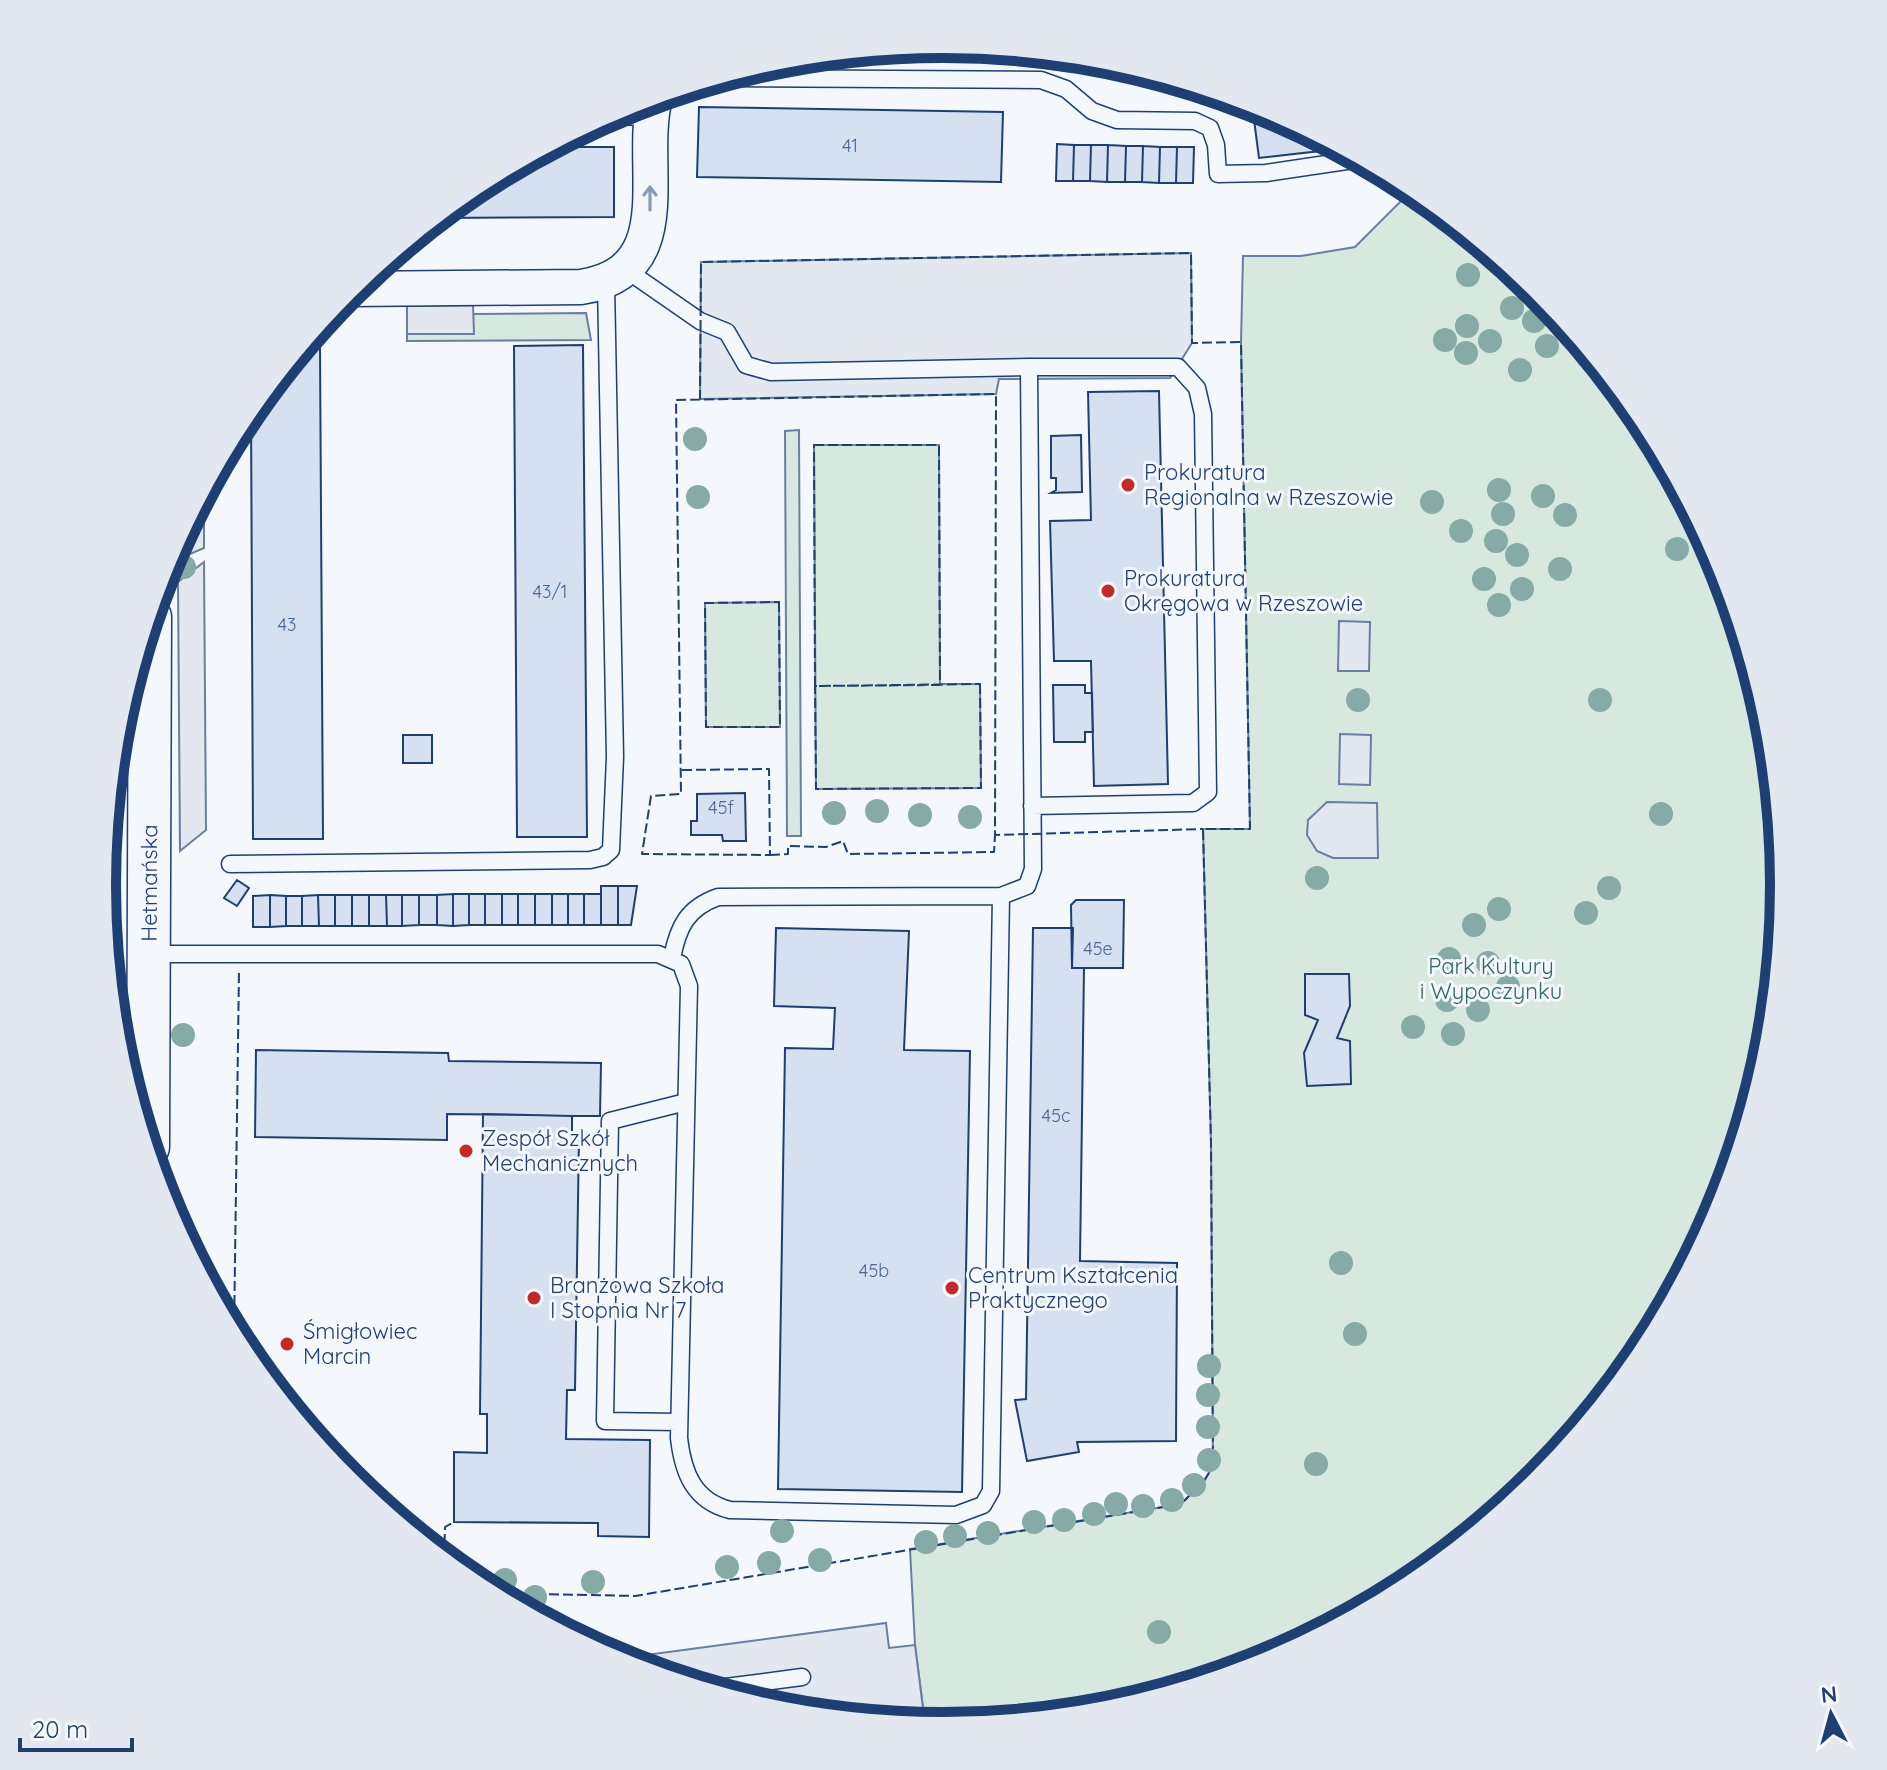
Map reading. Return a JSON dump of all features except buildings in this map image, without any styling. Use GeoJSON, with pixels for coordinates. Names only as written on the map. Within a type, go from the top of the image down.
{"type":"FeatureCollection","features":[{"type":"Feature","properties":{"kind":"street"},"geometry":{"type":"LineString","coordinates":[[371,289],[581,287],[616,276],[645,241],[650,212],[653,111]]}},
{"type":"Feature","properties":{"kind":"street","name":"Hetmańska"},"geometry":{"type":"LineString","coordinates":[[149,1111],[150,653]]}},
{"type":"Feature","properties":{"kind":"lane"},"geometry":{"type":"LineString","coordinates":[[763,78],[1041,80],[1066,89],[1092,111],[1117,120],[1195,121],[1210,128],[1216,145],[1218,174],[1266,173],[1343,162]]}},
{"type":"Feature","properties":{"kind":"lane"},"geometry":{"type":"LineString","coordinates":[[230,864],[590,860],[603,857],[611,850],[615,757],[616,276],[727,332],[746,365],[771,372],[1178,367],[1197,388],[1203,414],[1208,792],[1193,803],[1182,804],[1032,806]]}},
{"type":"Feature","properties":{"kind":"lane"},"geometry":{"type":"LineString","coordinates":[[672,958],[682,922],[697,906],[718,897],[1001,896],[1022,890],[1030,880],[1029,367]]}},
{"type":"Feature","properties":{"kind":"lane"},"geometry":{"type":"LineString","coordinates":[[151,954],[658,954],[681,964],[689,986],[679,1422],[681,1456],[687,1476],[703,1497],[716,1506],[730,1510],[956,1515],[975,1510],[989,1497],[1001,896]]}},
{"type":"Feature","properties":{"kind":"lane"},"geometry":{"type":"LineString","coordinates":[[679,1422],[605,1421],[610,1121],[686,1102]]}},
{"type":"Feature","properties":{"kind":"lane"},"geometry":{"type":"LineString","coordinates":[[736,1686],[802,1677]]}},
{"type":"Feature","properties":{"kind":"green space","name":"Park Kultury i Wypoczynku"},"geometry":{"type":"Polygon","coordinates":[[[1404,198],[1489,263],[1528,300],[1600,382],[1660,472],[1708,569],[1727,619],[1755,724],[1769,831],[1769,939],[1763,993],[1755,1046],[1727,1151],[1708,1201],[1660,1299],[1600,1388],[1528,1470],[1489,1507],[1403,1573],[1309,1627],[1260,1649],[1158,1684],[1051,1705],[998,1710],[923,1711],[915,1645],[910,1549],[1181,1504],[1204,1481],[1213,1466],[1211,1143],[1203,829],[1250,829],[1241,343],[1243,256],[1301,256],[1355,247],[1404,198]]]}},
{"type":"Feature","properties":{"kind":"green space"},"geometry":{"type":"Polygon","coordinates":[[[586,313],[591,340],[407,341],[407,334],[473,334],[473,314],[586,313]]]}},
{"type":"Feature","properties":{"kind":"green space"},"geometry":{"type":"Polygon","coordinates":[[[799,430],[801,836],[787,836],[785,431],[799,430]]]}},
{"type":"Feature","properties":{"kind":"green space"},"geometry":{"type":"Polygon","coordinates":[[[814,445],[939,445],[940,684],[980,684],[981,788],[816,789],[814,445]]]}},
{"type":"Feature","properties":{"kind":"green space"},"geometry":{"type":"Polygon","coordinates":[[[779,602],[780,727],[706,727],[705,603],[779,602]]]}},
{"type":"Feature","properties":{"kind":"shaded area"},"geometry":{"type":"Polygon","coordinates":[[[1191,253],[1192,343],[1170,378],[999,379],[996,394],[700,399],[701,262],[1191,253]]]}},
{"type":"Feature","properties":{"kind":"shaded area"},"geometry":{"type":"Polygon","coordinates":[[[473,305],[474,334],[407,334],[407,306],[473,305]]]}},
{"type":"Feature","properties":{"kind":"shaded area"},"geometry":{"type":"Polygon","coordinates":[[[204,515],[204,548],[185,556],[204,515]]]}},
{"type":"Feature","properties":{"kind":"shaded area"},"geometry":{"type":"Polygon","coordinates":[[[204,562],[206,830],[180,851],[178,582],[204,562]]]}},
{"type":"Feature","properties":{"kind":"shaded area"},"geometry":{"type":"Polygon","coordinates":[[[1339,621],[1370,622],[1369,671],[1338,671],[1339,621]]]}},
{"type":"Feature","properties":{"kind":"shaded area"},"geometry":{"type":"Polygon","coordinates":[[[1340,734],[1371,735],[1370,785],[1339,784],[1340,734]]]}},
{"type":"Feature","properties":{"kind":"shaded area"},"geometry":{"type":"Polygon","coordinates":[[[1327,802],[1377,803],[1378,858],[1333,858],[1317,851],[1307,835],[1308,820],[1327,802]]]}},
{"type":"Feature","properties":{"kind":"shaded area"},"geometry":{"type":"Polygon","coordinates":[[[886,1623],[889,1648],[915,1645],[923,1711],[836,1705],[782,1696],[729,1684],[644,1655],[886,1623]]]}},
{"type":"Feature","properties":{"kind":"fence"},"geometry":{"type":"LineString","coordinates":[[518,1594],[635,1596],[1181,1504],[1204,1481],[1213,1466],[1211,1143],[1203,829],[1250,829],[1241,342],[1192,343],[1191,253],[701,262],[700,399]]}},
{"type":"Feature","properties":{"kind":"fence"},"geometry":{"type":"LineString","coordinates":[[682,770],[769,769],[770,855],[642,854],[651,796],[681,794],[676,400],[996,394],[995,835],[1203,829]]}},
{"type":"Feature","properties":{"kind":"fence"},"geometry":{"type":"LineString","coordinates":[[814,445],[939,445],[940,685],[815,686],[814,445]]}},
{"type":"Feature","properties":{"kind":"fence"},"geometry":{"type":"LineString","coordinates":[[779,602],[780,727],[706,727],[705,603],[779,602]]}},
{"type":"Feature","properties":{"kind":"fence"},"geometry":{"type":"LineString","coordinates":[[980,684],[981,788],[816,789],[815,686],[980,684]]}},
{"type":"Feature","properties":{"kind":"fence"},"geometry":{"type":"LineString","coordinates":[[770,855],[788,854],[788,846],[826,847],[843,841],[848,854],[994,852],[995,835]]}},
{"type":"Feature","properties":{"kind":"fence"},"geometry":{"type":"LineString","coordinates":[[234,1310],[239,970]]}},
{"type":"Feature","properties":{"kind":"fence"},"geometry":{"type":"LineString","coordinates":[[444,1544],[445,1527],[454,1522]]}},
{"type":"Feature","properties":{"kind":"place","name":"Prokuratura Regionalna w Rzeszowie"},"geometry":{"type":"Point","coordinates":[1128,485]}},
{"type":"Feature","properties":{"kind":"place","name":"Prokuratura Okręgowa w Rzeszowie"},"geometry":{"type":"Point","coordinates":[1108,591]}},
{"type":"Feature","properties":{"kind":"place","name":"Zespół Szkół Mechanicznych"},"geometry":{"type":"Point","coordinates":[466,1151]}},
{"type":"Feature","properties":{"kind":"place","name":"Centrum Kształcenia Praktycznego"},"geometry":{"type":"Point","coordinates":[952,1288]}},
{"type":"Feature","properties":{"kind":"place","name":"Branżowa Szkoła I Stopnia Nr 7"},"geometry":{"type":"Point","coordinates":[534,1298]}},
{"type":"Feature","properties":{"kind":"place","name":"Śmigłowiec Marcin"},"geometry":{"type":"Point","coordinates":[287,1344]}}]}
